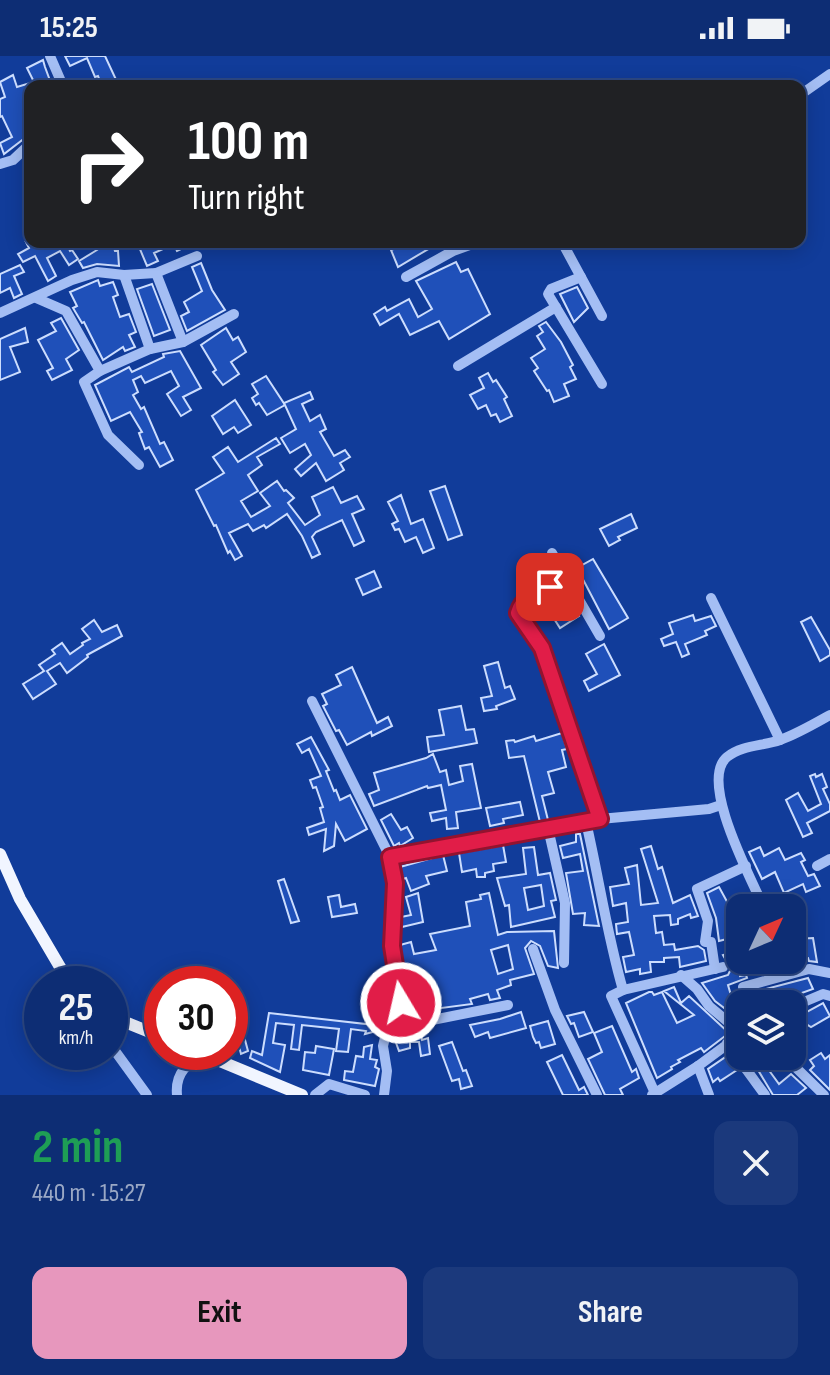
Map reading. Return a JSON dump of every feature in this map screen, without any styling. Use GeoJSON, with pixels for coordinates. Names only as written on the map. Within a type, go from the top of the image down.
{"type":"FeatureCollection","features":[{"type":"Feature","properties":{"kind":"main road"},"geometry":{"type":"LineString","coordinates":[[0,854],[20,899],[59,966]]}},
{"type":"Feature","properties":{"kind":"main road"},"geometry":{"type":"LineString","coordinates":[[242,1070],[302,1095]]}},
{"type":"Feature","properties":{"kind":"street"},"geometry":{"type":"LineString","coordinates":[[50,56],[60,80]]}},
{"type":"Feature","properties":{"kind":"street"},"geometry":{"type":"LineString","coordinates":[[806,91],[830,74]]}},
{"type":"Feature","properties":{"kind":"street"},"geometry":{"type":"LineString","coordinates":[[0,164],[13,160],[24,150]]}},
{"type":"Feature","properties":{"kind":"street"},"geometry":{"type":"LineString","coordinates":[[406,277],[461,248]]}},
{"type":"Feature","properties":{"kind":"street"},"geometry":{"type":"LineString","coordinates":[[565,248],[602,316]]}},
{"type":"Feature","properties":{"kind":"street"},"geometry":{"type":"LineString","coordinates":[[0,313],[97,272],[124,275],[156,273],[197,256]]}},
{"type":"Feature","properties":{"kind":"street"},"geometry":{"type":"LineString","coordinates":[[156,273],[183,342]]}},
{"type":"Feature","properties":{"kind":"street"},"geometry":{"type":"LineString","coordinates":[[124,275],[150,349]]}},
{"type":"Feature","properties":{"kind":"street"},"geometry":{"type":"LineString","coordinates":[[581,277],[549,291],[602,384]]}},
{"type":"Feature","properties":{"kind":"street"},"geometry":{"type":"LineString","coordinates":[[36,298],[66,311],[100,371]]}},
{"type":"Feature","properties":{"kind":"street"},"geometry":{"type":"LineString","coordinates":[[458,366],[556,307]]}},
{"type":"Feature","properties":{"kind":"street"},"geometry":{"type":"LineString","coordinates":[[139,465],[108,435],[84,382],[100,371],[150,349],[183,342],[234,314]]}},
{"type":"Feature","properties":{"kind":"street"},"geometry":{"type":"LineString","coordinates":[[552,553],[600,636]]}},
{"type":"Feature","properties":{"kind":"street"},"geometry":{"type":"LineString","coordinates":[[568,580],[532,593],[520,605],[518,613],[542,648],[600,819]]}},
{"type":"Feature","properties":{"kind":"street"},"geometry":{"type":"LineString","coordinates":[[711,598],[780,740]]}},
{"type":"Feature","properties":{"kind":"street"},"geometry":{"type":"LineString","coordinates":[[312,701],[390,857],[395,883],[392,946],[401,1003],[387,1029],[383,1046],[387,1071],[384,1095]]}},
{"type":"Feature","properties":{"kind":"street"},"geometry":{"type":"LineString","coordinates":[[758,894],[721,805],[720,767],[726,757],[744,748],[780,740],[830,715]]}},
{"type":"Feature","properties":{"kind":"street"},"geometry":{"type":"LineString","coordinates":[[390,857],[600,819],[709,809],[721,805]]}},
{"type":"Feature","properties":{"kind":"street"},"geometry":{"type":"LineString","coordinates":[[586,822],[607,916],[610,946],[623,990]]}},
{"type":"Feature","properties":{"kind":"street"},"geometry":{"type":"LineString","coordinates":[[548,828],[565,903],[564,963]]}},
{"type":"Feature","properties":{"kind":"street"},"geometry":{"type":"LineString","coordinates":[[817,866],[830,859]]}},
{"type":"Feature","properties":{"kind":"street"},"geometry":{"type":"LineString","coordinates":[[726,1044],[698,1066],[653,1094],[611,996],[623,990],[719,968],[711,942],[705,942],[708,921],[697,889],[746,866]]}},
{"type":"Feature","properties":{"kind":"street"},"geometry":{"type":"LineString","coordinates":[[533,949],[555,1010],[597,1095]]}},
{"type":"Feature","properties":{"kind":"street"},"geometry":{"type":"LineString","coordinates":[[744,990],[743,987],[809,969],[830,973]]}},
{"type":"Feature","properties":{"kind":"street"},"geometry":{"type":"LineString","coordinates":[[681,975],[726,1021]]}},
{"type":"Feature","properties":{"kind":"street"},"geometry":{"type":"LineString","coordinates":[[806,1002],[826,995],[830,1005]]}},
{"type":"Feature","properties":{"kind":"street"},"geometry":{"type":"LineString","coordinates":[[387,1029],[508,1005]]}},
{"type":"Feature","properties":{"kind":"street"},"geometry":{"type":"LineString","coordinates":[[698,1066],[709,1095]]}},
{"type":"Feature","properties":{"kind":"street"},"geometry":{"type":"LineString","coordinates":[[128,1069],[147,1095]]}},
{"type":"Feature","properties":{"kind":"street"},"geometry":{"type":"LineString","coordinates":[[177,1095],[177,1079],[182,1070]]}},
{"type":"Feature","properties":{"kind":"street"},"geometry":{"type":"LineString","coordinates":[[747,1070],[765,1095]]}},
{"type":"Feature","properties":{"kind":"street"},"geometry":{"type":"LineString","coordinates":[[798,1070],[824,1095]]}},
{"type":"Feature","properties":{"kind":"street"},"geometry":{"type":"LineString","coordinates":[[315,1095],[329,1084],[365,1095]]}},
{"type":"Feature","properties":{"kind":"building"},"geometry":{"type":"Polygon","coordinates":[[[65,56],[105,56],[116,80],[95,77],[87,58],[70,66],[65,56]]]}},
{"type":"Feature","properties":{"kind":"building"},"geometry":{"type":"Polygon","coordinates":[[[43,60],[50,80],[33,80],[27,68],[43,60]]]}},
{"type":"Feature","properties":{"kind":"building"},"geometry":{"type":"Polygon","coordinates":[[[13,75],[17,87],[24,85],[24,139],[4,154],[0,143],[12,137],[0,117],[0,99],[5,97],[0,82],[13,75]]]}},
{"type":"Feature","properties":{"kind":"building"},"geometry":{"type":"Polygon","coordinates":[[[29,248],[69,248],[78,259],[69,265],[60,251],[47,258],[56,276],[48,281],[35,256],[23,262],[18,254],[29,248]]]}},
{"type":"Feature","properties":{"kind":"building"},"geometry":{"type":"Polygon","coordinates":[[[114,248],[118,251],[119,266],[97,264],[83,268],[79,261],[97,250],[114,248]]]}},
{"type":"Feature","properties":{"kind":"building"},"geometry":{"type":"Polygon","coordinates":[[[140,248],[165,248],[154,253],[158,261],[147,266],[140,248]]]}},
{"type":"Feature","properties":{"kind":"building"},"geometry":{"type":"Polygon","coordinates":[[[396,248],[430,248],[398,267],[391,250],[396,248]]]}},
{"type":"Feature","properties":{"kind":"building"},"geometry":{"type":"Polygon","coordinates":[[[456,262],[461,272],[468,269],[490,314],[449,339],[439,321],[410,335],[399,314],[380,325],[374,314],[409,299],[418,317],[432,309],[416,281],[456,262]]]}},
{"type":"Feature","properties":{"kind":"building"},"geometry":{"type":"Polygon","coordinates":[[[201,263],[212,290],[225,310],[187,331],[181,316],[189,312],[184,302],[202,291],[192,267],[201,263]]]}},
{"type":"Feature","properties":{"kind":"building"},"geometry":{"type":"Polygon","coordinates":[[[20,265],[24,272],[14,276],[22,294],[14,298],[10,288],[0,293],[0,274],[20,265]]]}},
{"type":"Feature","properties":{"kind":"building"},"geometry":{"type":"Polygon","coordinates":[[[98,280],[100,286],[113,282],[118,295],[113,297],[120,317],[129,314],[136,332],[129,335],[135,347],[125,351],[123,347],[103,360],[84,322],[73,308],[77,306],[70,292],[98,280]]]}},
{"type":"Feature","properties":{"kind":"building"},"geometry":{"type":"Polygon","coordinates":[[[152,284],[170,330],[154,336],[137,289],[152,284]]]}},
{"type":"Feature","properties":{"kind":"building"},"geometry":{"type":"Polygon","coordinates":[[[577,287],[588,308],[574,322],[560,294],[577,287]]]}},
{"type":"Feature","properties":{"kind":"building"},"geometry":{"type":"Polygon","coordinates":[[[61,318],[79,350],[66,359],[72,370],[52,380],[47,371],[53,368],[38,340],[56,331],[51,323],[61,318]]]}},
{"type":"Feature","properties":{"kind":"building"},"geometry":{"type":"Polygon","coordinates":[[[546,322],[561,342],[573,365],[570,367],[576,379],[564,384],[569,396],[554,402],[534,371],[538,368],[531,358],[545,349],[537,336],[543,332],[539,326],[546,322]]]}},
{"type":"Feature","properties":{"kind":"building"},"geometry":{"type":"Polygon","coordinates":[[[25,328],[28,342],[10,347],[20,372],[0,380],[0,339],[25,328]]]}},
{"type":"Feature","properties":{"kind":"building"},"geometry":{"type":"Polygon","coordinates":[[[226,328],[233,340],[238,337],[246,352],[231,362],[239,374],[223,385],[213,372],[216,370],[201,345],[226,328]]]}},
{"type":"Feature","properties":{"kind":"building"},"geometry":{"type":"Polygon","coordinates":[[[180,351],[201,388],[183,397],[191,410],[181,416],[167,394],[179,386],[171,371],[145,383],[141,376],[133,380],[138,392],[133,395],[141,409],[144,407],[160,444],[164,442],[173,460],[160,467],[149,447],[145,449],[139,433],[142,432],[130,412],[111,421],[95,385],[129,367],[132,372],[164,357],[163,354],[180,351]]]}},
{"type":"Feature","properties":{"kind":"building"},"geometry":{"type":"Polygon","coordinates":[[[488,373],[507,397],[504,399],[512,416],[500,422],[496,414],[491,416],[486,405],[478,409],[470,395],[484,388],[479,378],[488,373]]]}},
{"type":"Feature","properties":{"kind":"building"},"geometry":{"type":"Polygon","coordinates":[[[266,376],[285,405],[267,415],[252,398],[258,394],[252,384],[266,376]]]}},
{"type":"Feature","properties":{"kind":"building"},"geometry":{"type":"Polygon","coordinates":[[[310,392],[313,399],[302,404],[310,421],[320,415],[326,429],[320,432],[334,456],[345,450],[350,457],[340,463],[344,470],[326,481],[316,463],[301,476],[295,469],[311,455],[305,444],[290,453],[281,438],[296,429],[284,403],[310,392]]]}},
{"type":"Feature","properties":{"kind":"building"},"geometry":{"type":"Polygon","coordinates":[[[235,400],[251,425],[238,433],[234,427],[223,434],[212,416],[235,400]]]}},
{"type":"Feature","properties":{"kind":"building"},"geometry":{"type":"Polygon","coordinates":[[[276,438],[280,444],[257,457],[262,465],[248,475],[258,491],[241,501],[251,517],[270,506],[260,493],[277,481],[294,498],[288,503],[305,525],[320,515],[312,497],[333,487],[341,503],[357,496],[364,509],[352,514],[364,541],[354,546],[342,520],[312,537],[320,554],[312,558],[287,514],[266,528],[264,525],[253,531],[248,524],[229,533],[242,556],[235,560],[230,551],[228,553],[196,490],[224,473],[213,457],[228,447],[238,462],[276,438]]]}},
{"type":"Feature","properties":{"kind":"building"},"geometry":{"type":"Polygon","coordinates":[[[445,486],[462,535],[448,540],[430,491],[445,486]]]}},
{"type":"Feature","properties":{"kind":"building"},"geometry":{"type":"Polygon","coordinates":[[[401,495],[411,524],[423,519],[434,548],[423,553],[416,537],[405,542],[399,529],[395,530],[392,524],[398,521],[388,502],[401,495]]]}},
{"type":"Feature","properties":{"kind":"building"},"geometry":{"type":"Polygon","coordinates":[[[631,514],[637,528],[618,537],[620,540],[609,546],[600,529],[631,514]]]}},
{"type":"Feature","properties":{"kind":"building"},"geometry":{"type":"Polygon","coordinates":[[[593,559],[628,618],[609,629],[577,568],[593,559]]]}},
{"type":"Feature","properties":{"kind":"building"},"geometry":{"type":"Polygon","coordinates":[[[374,571],[381,587],[363,595],[356,579],[374,571]]]}},
{"type":"Feature","properties":{"kind":"building"},"geometry":{"type":"Polygon","coordinates":[[[565,593],[579,616],[560,628],[551,614],[548,617],[537,602],[551,594],[554,599],[565,593]]]}},
{"type":"Feature","properties":{"kind":"building"},"geometry":{"type":"Polygon","coordinates":[[[693,615],[695,621],[711,616],[716,626],[705,631],[707,635],[685,644],[689,654],[682,657],[676,642],[664,646],[661,639],[673,634],[669,623],[693,615]]]}},
{"type":"Feature","properties":{"kind":"building"},"geometry":{"type":"Polygon","coordinates":[[[811,617],[830,650],[830,655],[820,661],[801,622],[811,617]]]}},
{"type":"Feature","properties":{"kind":"building"},"geometry":{"type":"Polygon","coordinates":[[[94,620],[102,632],[117,625],[122,636],[87,655],[67,673],[60,663],[47,671],[56,684],[33,699],[23,684],[44,671],[39,665],[55,654],[52,650],[62,643],[70,654],[90,639],[82,629],[94,620]]]}},
{"type":"Feature","properties":{"kind":"building"},"geometry":{"type":"Polygon","coordinates":[[[604,644],[620,675],[589,691],[584,681],[597,674],[586,654],[604,644]]]}},
{"type":"Feature","properties":{"kind":"building"},"geometry":{"type":"Polygon","coordinates":[[[498,662],[505,688],[510,686],[515,699],[496,706],[497,709],[484,711],[481,698],[492,696],[484,666],[498,662]]]}},
{"type":"Feature","properties":{"kind":"building"},"geometry":{"type":"Polygon","coordinates":[[[352,667],[377,723],[388,717],[392,726],[372,736],[371,732],[347,745],[323,706],[327,704],[322,694],[341,685],[336,675],[352,667]]]}},
{"type":"Feature","properties":{"kind":"building"},"geometry":{"type":"Polygon","coordinates":[[[461,706],[466,730],[474,729],[477,743],[429,752],[427,737],[444,735],[439,710],[461,706]]]}},
{"type":"Feature","properties":{"kind":"building"},"geometry":{"type":"Polygon","coordinates":[[[562,733],[567,749],[562,750],[566,767],[548,772],[554,793],[542,796],[548,820],[540,822],[524,756],[509,758],[506,741],[515,742],[534,736],[536,741],[562,733]]]}},
{"type":"Feature","properties":{"kind":"building"},"geometry":{"type":"Polygon","coordinates":[[[311,737],[329,770],[326,771],[334,791],[340,800],[350,795],[367,829],[345,841],[336,824],[334,846],[324,851],[326,829],[309,835],[307,828],[324,822],[320,808],[323,807],[310,780],[321,776],[309,749],[302,753],[297,744],[311,737]]]}},
{"type":"Feature","properties":{"kind":"building"},"geometry":{"type":"Polygon","coordinates":[[[433,754],[440,772],[446,770],[449,785],[463,781],[460,766],[472,764],[481,808],[456,812],[458,828],[447,829],[446,818],[432,821],[430,813],[446,810],[441,785],[427,786],[374,806],[369,794],[379,790],[374,773],[433,754]]]}},
{"type":"Feature","properties":{"kind":"building"},"geometry":{"type":"Polygon","coordinates":[[[815,774],[816,777],[822,774],[830,811],[807,823],[812,833],[803,837],[786,800],[798,793],[808,811],[821,804],[810,776],[815,774]]]}},
{"type":"Feature","properties":{"kind":"building"},"geometry":{"type":"Polygon","coordinates":[[[520,802],[523,815],[503,819],[504,823],[490,826],[486,808],[520,802]]]}},
{"type":"Feature","properties":{"kind":"building"},"geometry":{"type":"Polygon","coordinates":[[[391,814],[401,830],[407,827],[413,838],[400,846],[399,843],[394,846],[381,820],[391,814]]]}},
{"type":"Feature","properties":{"kind":"building"},"geometry":{"type":"Polygon","coordinates":[[[576,834],[580,834],[599,926],[584,925],[585,913],[573,914],[566,873],[583,871],[580,854],[563,858],[560,846],[576,842],[576,834]]]}},
{"type":"Feature","properties":{"kind":"building"},"geometry":{"type":"Polygon","coordinates":[[[503,845],[506,862],[493,864],[494,871],[485,873],[485,877],[477,877],[476,869],[462,872],[459,853],[503,845]]]}},
{"type":"Feature","properties":{"kind":"building"},"geometry":{"type":"Polygon","coordinates":[[[651,846],[658,869],[662,867],[673,903],[690,895],[698,916],[691,918],[690,914],[678,919],[678,924],[671,925],[670,915],[654,916],[656,933],[662,932],[664,945],[674,944],[675,950],[698,946],[704,950],[706,961],[680,967],[679,957],[664,958],[664,962],[650,962],[651,972],[640,974],[640,969],[626,972],[623,957],[634,955],[629,932],[617,934],[616,924],[628,922],[626,903],[613,906],[610,887],[629,884],[625,868],[637,865],[641,905],[658,903],[641,849],[651,846]]]}},
{"type":"Feature","properties":{"kind":"building"},"geometry":{"type":"Polygon","coordinates":[[[534,847],[538,875],[550,873],[556,900],[551,901],[555,917],[511,927],[509,905],[505,906],[497,878],[526,874],[523,848],[534,847]],[[541,885],[524,888],[528,910],[544,906],[541,885]]]}},
{"type":"Feature","properties":{"kind":"building"},"geometry":{"type":"Polygon","coordinates":[[[760,847],[764,856],[779,848],[785,860],[801,853],[805,860],[801,862],[808,876],[814,874],[820,886],[806,892],[803,884],[784,893],[775,872],[762,879],[749,852],[760,847]]]}},
{"type":"Feature","properties":{"kind":"building"},"geometry":{"type":"Polygon","coordinates":[[[443,855],[447,871],[426,876],[429,884],[411,891],[400,867],[443,855]]]}},
{"type":"Feature","properties":{"kind":"building"},"geometry":{"type":"Polygon","coordinates":[[[284,879],[299,921],[291,923],[278,881],[284,879]]]}},
{"type":"Feature","properties":{"kind":"building"},"geometry":{"type":"Polygon","coordinates":[[[719,887],[726,900],[726,939],[719,941],[716,918],[707,893],[719,887]]]}},
{"type":"Feature","properties":{"kind":"building"},"geometry":{"type":"Polygon","coordinates":[[[418,893],[423,922],[402,927],[401,917],[411,915],[406,897],[418,893]]]}},
{"type":"Feature","properties":{"kind":"building"},"geometry":{"type":"Polygon","coordinates":[[[489,893],[498,935],[554,931],[558,968],[548,966],[540,946],[531,941],[525,948],[534,974],[510,980],[511,985],[497,990],[500,998],[490,1000],[488,994],[470,999],[472,1004],[419,1011],[416,992],[425,991],[420,972],[405,975],[400,945],[411,942],[414,954],[436,950],[430,934],[470,926],[466,902],[481,899],[480,895],[489,893]],[[508,945],[491,950],[498,974],[513,969],[508,945]]]}},
{"type":"Feature","properties":{"kind":"building"},"geometry":{"type":"Polygon","coordinates":[[[339,895],[341,907],[355,904],[357,913],[332,917],[328,897],[339,895]]]}},
{"type":"Feature","properties":{"kind":"building"},"geometry":{"type":"Polygon","coordinates":[[[806,938],[813,938],[817,962],[806,958],[806,938]]]}},
{"type":"Feature","properties":{"kind":"building"},"geometry":{"type":"Polygon","coordinates":[[[740,974],[747,978],[728,985],[726,1009],[715,1001],[702,983],[740,974]]]}},
{"type":"Feature","properties":{"kind":"building"},"geometry":{"type":"Polygon","coordinates":[[[808,978],[813,989],[806,992],[762,990],[808,978]]]}},
{"type":"Feature","properties":{"kind":"building"},"geometry":{"type":"Polygon","coordinates":[[[674,987],[681,1003],[689,996],[726,1030],[726,1035],[704,1052],[701,1048],[678,1060],[680,1062],[672,1069],[657,1078],[626,1003],[649,992],[654,995],[662,992],[677,1023],[694,1015],[664,991],[674,987]]]}},
{"type":"Feature","properties":{"kind":"building"},"geometry":{"type":"Polygon","coordinates":[[[823,1003],[830,1016],[811,1027],[806,1024],[806,1012],[823,1003]]]}},
{"type":"Feature","properties":{"kind":"building"},"geometry":{"type":"Polygon","coordinates":[[[521,1012],[526,1028],[490,1038],[488,1032],[475,1037],[470,1025],[500,1019],[521,1012]]]}},
{"type":"Feature","properties":{"kind":"building"},"geometry":{"type":"Polygon","coordinates":[[[584,1012],[593,1032],[579,1037],[574,1023],[571,1024],[567,1016],[584,1012]]]}},
{"type":"Feature","properties":{"kind":"building"},"geometry":{"type":"Polygon","coordinates":[[[269,1013],[374,1025],[373,1032],[365,1034],[366,1031],[351,1029],[348,1052],[336,1051],[339,1029],[302,1025],[299,1050],[291,1049],[294,1025],[276,1023],[273,1043],[285,1045],[280,1072],[250,1058],[252,1051],[262,1055],[269,1013]]]}},
{"type":"Feature","properties":{"kind":"building"},"geometry":{"type":"Polygon","coordinates":[[[548,1021],[555,1044],[541,1048],[530,1026],[548,1021]]]}},
{"type":"Feature","properties":{"kind":"building"},"geometry":{"type":"Polygon","coordinates":[[[612,1026],[632,1072],[636,1069],[639,1078],[620,1089],[623,1095],[605,1095],[588,1059],[602,1052],[594,1033],[612,1026]]]}},
{"type":"Feature","properties":{"kind":"building"},"geometry":{"type":"Polygon","coordinates":[[[421,1034],[422,1040],[428,1038],[430,1054],[421,1056],[419,1042],[410,1042],[410,1048],[399,1051],[395,1040],[421,1034]]]}},
{"type":"Feature","properties":{"kind":"building"},"geometry":{"type":"Polygon","coordinates":[[[452,1042],[472,1086],[461,1089],[459,1079],[452,1081],[439,1046],[452,1042]]]}},
{"type":"Feature","properties":{"kind":"building"},"geometry":{"type":"Polygon","coordinates":[[[372,1045],[370,1059],[377,1060],[375,1067],[379,1069],[375,1086],[344,1080],[345,1071],[353,1072],[356,1056],[363,1057],[364,1047],[372,1045]]]}},
{"type":"Feature","properties":{"kind":"building"},"geometry":{"type":"Polygon","coordinates":[[[316,1046],[334,1049],[329,1075],[303,1070],[305,1052],[315,1053],[316,1046]]]}},
{"type":"Feature","properties":{"kind":"building"},"geometry":{"type":"Polygon","coordinates":[[[821,1053],[825,1059],[830,1055],[830,1090],[810,1070],[814,1066],[810,1060],[821,1053]]]}},
{"type":"Feature","properties":{"kind":"building"},"geometry":{"type":"Polygon","coordinates":[[[562,1055],[579,1090],[584,1087],[588,1095],[563,1095],[547,1062],[562,1055]]]}},
{"type":"Feature","properties":{"kind":"building"},"geometry":{"type":"Polygon","coordinates":[[[726,1057],[726,1070],[737,1070],[713,1082],[708,1069],[726,1057]]]}},
{"type":"Feature","properties":{"kind":"building"},"geometry":{"type":"Polygon","coordinates":[[[758,1070],[769,1070],[779,1084],[791,1074],[806,1088],[797,1095],[773,1095],[758,1070]]]}},
{"type":"Feature","properties":{"kind":"route"},"geometry":{"type":"LineString","coordinates":[[401,1003],[392,946],[395,883],[390,857],[600,819],[542,648],[518,613],[520,605],[532,593],[550,587]]}}]}
